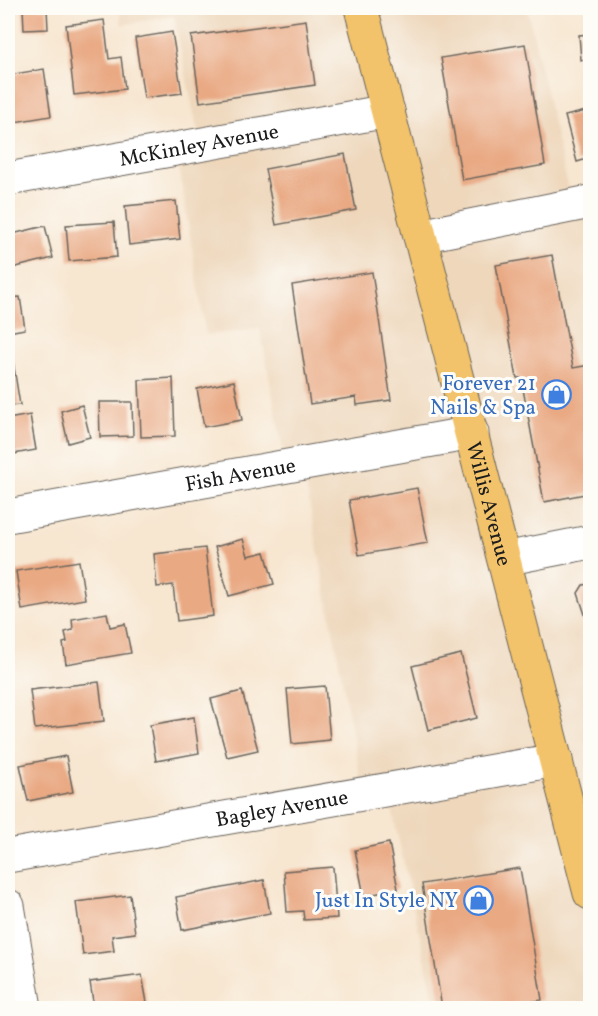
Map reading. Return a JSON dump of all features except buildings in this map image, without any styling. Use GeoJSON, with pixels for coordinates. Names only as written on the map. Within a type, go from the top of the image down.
{"type":"FeatureCollection","features":[{"type":"Feature","properties":{"kind":"main road","name":"Willis Avenue"},"geometry":{"type":"LineString","coordinates":[[361,8],[590,888]]}},
{"type":"Feature","properties":{"kind":"street","name":"McKinley Avenue"},"geometry":{"type":"LineString","coordinates":[[8,179],[388,111]]}},
{"type":"Feature","properties":{"kind":"street"},"geometry":{"type":"LineString","coordinates":[[420,236],[591,202]]}},
{"type":"Feature","properties":{"kind":"street","name":"Fish Avenue"},"geometry":{"type":"LineString","coordinates":[[8,516],[472,433]]}},
{"type":"Feature","properties":{"kind":"street"},"geometry":{"type":"LineString","coordinates":[[504,559],[591,542]]}},
{"type":"Feature","properties":{"kind":"street","name":"Bagley Avenue"},"geometry":{"type":"LineString","coordinates":[[8,856],[556,760]]}},
{"type":"Feature","properties":{"kind":"street"},"geometry":{"type":"LineString","coordinates":[[8,906],[25,1008]]}},
{"type":"Feature","properties":{"kind":"shaded area"},"geometry":{"type":"Polygon","coordinates":[[[120,8],[527,8],[572,205],[590,203],[590,1008],[436,1008],[387,787],[363,791],[302,464],[286,466],[260,329],[206,335],[176,148],[200,143],[174,16],[122,25],[120,8]]]}},
{"type":"Feature","properties":{"kind":"place","name":"Forever 21 Nails & Spa"},"geometry":{"type":"Point","coordinates":[557,395]}},
{"type":"Feature","properties":{"kind":"place","name":"Just In Style NY"},"geometry":{"type":"Point","coordinates":[479,900]}}]}
